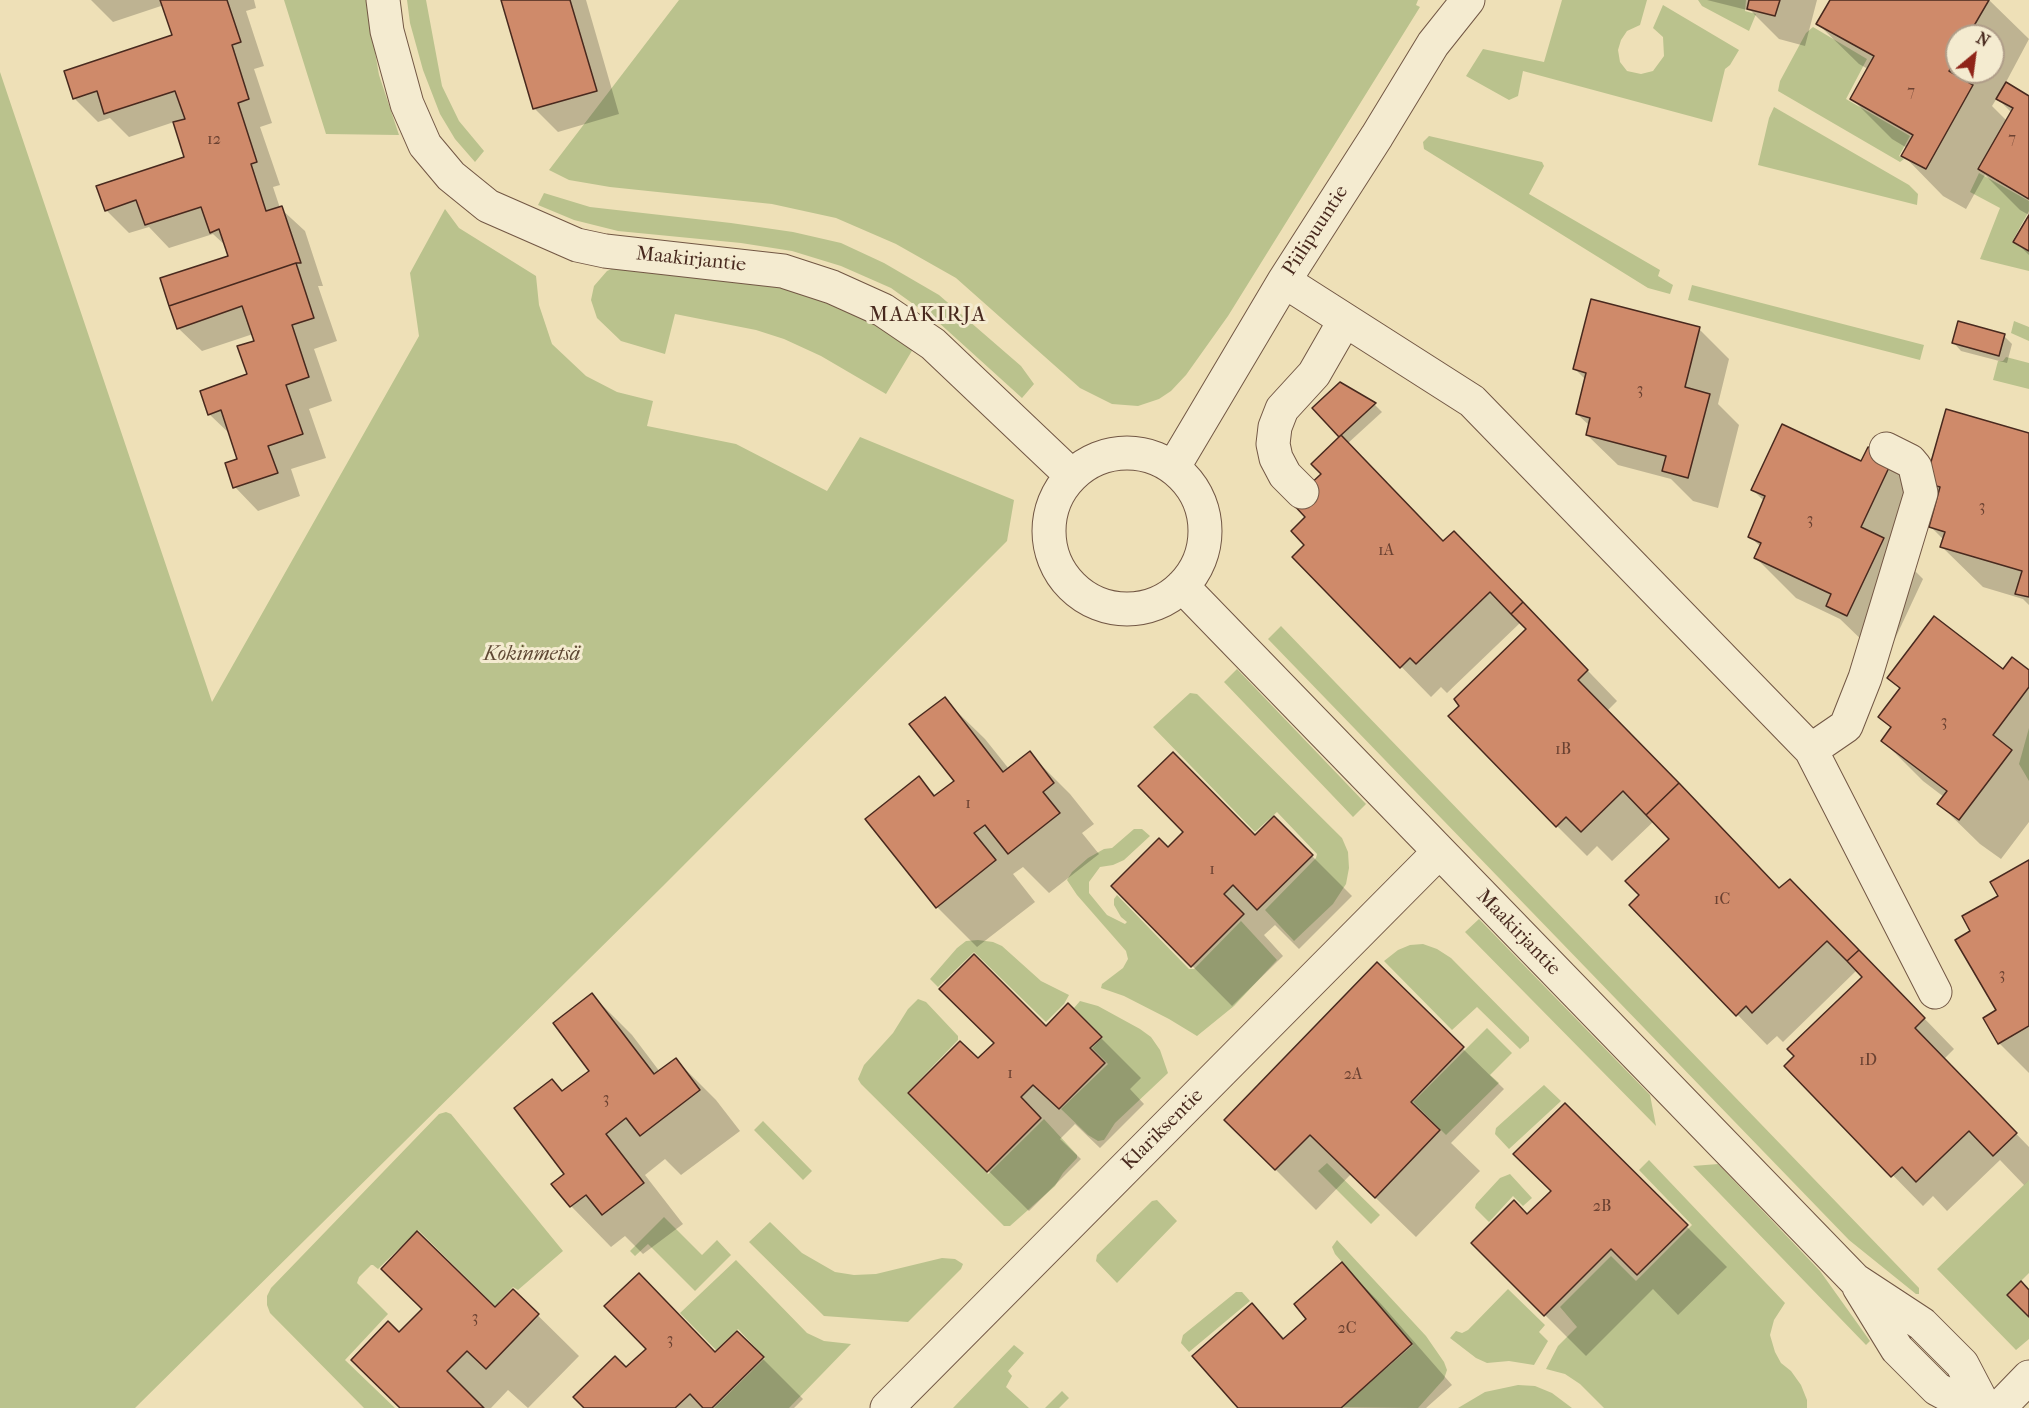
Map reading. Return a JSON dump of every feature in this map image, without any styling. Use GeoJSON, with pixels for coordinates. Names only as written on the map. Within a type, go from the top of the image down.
{"type":"FeatureCollection","features":[{"type":"Feature","properties":{"kind":"street","name":"Maakirjantie"},"geometry":{"type":"LineString","coordinates":[[384,0],[387,31],[406,104],[425,145],[451,176],[488,206],[577,245],[605,251],[783,271],[832,287],[883,310],[933,344],[1071,475]]}},
{"type":"Feature","properties":{"kind":"street","name":"Piilipuuntie"},"geometry":{"type":"LineString","coordinates":[[1173,468],[1284,281],[1433,44],[1468,0]]}},
{"type":"Feature","properties":{"kind":"street"},"geometry":{"type":"LineString","coordinates":[[1284,281],[1472,401],[1811,750],[1935,992]]}},
{"type":"Feature","properties":{"kind":"street"},"geometry":{"type":"LineString","coordinates":[[1302,492],[1285,475],[1276,458],[1273,444],[1275,427],[1282,409],[1314,374],[1345,320]]}},
{"type":"Feature","properties":{"kind":"street"},"geometry":{"type":"LineString","coordinates":[[1811,750],[1846,726],[1864,678],[1921,493],[1915,467],[1910,460],[1886,449]]}},
{"type":"Feature","properties":{"kind":"street"},"geometry":{"type":"LineString","coordinates":[[1123,453],[1151,457],[1173,468],[1189,483],[1199,501],[1204,527],[1203,550],[1198,564],[1182,586],[1160,602],[1142,608],[1122,609],[1101,604],[1081,594],[1068,583],[1058,569],[1051,550],[1048,531],[1054,501],[1071,475],[1086,464],[1102,457],[1123,453]]}},
{"type":"Feature","properties":{"kind":"street","name":"Maakirjantie"},"geometry":{"type":"LineString","coordinates":[[1182,586],[1855,1280],[1922,1324],[1962,1364],[1985,1408]]}},
{"type":"Feature","properties":{"kind":"street","name":"Klariksentie"},"geometry":{"type":"LineString","coordinates":[[887,1408],[1439,852]]}},
{"type":"Feature","properties":{"kind":"street","name":"Maakirjantie"},"geometry":{"type":"LineString","coordinates":[[1855,1280],[1897,1349],[1937,1389],[1973,1408]]}},
{"type":"Feature","properties":{"kind":"street"},"geometry":{"type":"LineString","coordinates":[[1999,1408],[2029,1377]]}},
{"type":"Feature","properties":{"kind":"green space"},"geometry":{"type":"Polygon","coordinates":[[[284,0],[366,0],[379,75],[399,135],[326,134],[284,0]]]}},
{"type":"Feature","properties":{"kind":"green space"},"geometry":{"type":"Polygon","coordinates":[[[407,0],[426,0],[442,86],[459,121],[484,151],[475,162],[455,139],[440,114],[423,70],[410,23],[407,0]]]}},
{"type":"Feature","properties":{"kind":"green space"},"geometry":{"type":"Polygon","coordinates":[[[679,0],[1418,0],[1416,5],[1420,7],[1228,316],[1186,375],[1171,391],[1159,399],[1138,406],[1112,404],[1080,388],[956,278],[896,244],[836,218],[772,204],[610,187],[569,180],[549,170],[679,0]]]}},
{"type":"Feature","properties":{"kind":"green space"},"geometry":{"type":"Polygon","coordinates":[[[1562,0],[1647,0],[1640,25],[1627,31],[1618,50],[1620,62],[1627,71],[1641,74],[1653,71],[1664,56],[1663,37],[1653,28],[1663,5],[1739,50],[1725,69],[1712,122],[1523,71],[1518,96],[1509,100],[1466,76],[1483,49],[1544,62],[1562,0]]]}},
{"type":"Feature","properties":{"kind":"green space"},"geometry":{"type":"Polygon","coordinates":[[[1698,0],[1746,0],[1745,11],[1756,14],[1749,31],[1702,6],[1698,0]]]}},
{"type":"Feature","properties":{"kind":"green space"},"geometry":{"type":"Polygon","coordinates":[[[1813,27],[1867,59],[1846,99],[1910,136],[1899,156],[1904,159],[1900,162],[1778,91],[1780,81],[1806,33],[1813,27]]]}},
{"type":"Feature","properties":{"kind":"green space","name":"Kokinmetsä"},"geometry":{"type":"Polygon","coordinates":[[[0,72],[212,702],[419,336],[410,273],[445,209],[459,228],[536,276],[539,305],[552,344],[586,376],[617,392],[653,401],[647,426],[736,444],[827,491],[860,437],[1014,500],[1007,541],[663,886],[135,1408],[0,1408],[0,72]]]}},
{"type":"Feature","properties":{"kind":"green space"},"geometry":{"type":"Polygon","coordinates":[[[1774,107],[1909,185],[1918,194],[1917,205],[1758,165],[1769,118],[1774,107]]]}},
{"type":"Feature","properties":{"kind":"green space"},"geometry":{"type":"Polygon","coordinates":[[[1429,136],[1542,162],[1544,166],[1529,194],[1660,270],[1658,276],[1673,285],[1670,294],[1648,288],[1424,149],[1423,142],[1429,136]]]}},
{"type":"Feature","properties":{"kind":"green space"},"geometry":{"type":"Polygon","coordinates":[[[1979,173],[2029,201],[2029,211],[2012,242],[2029,252],[2029,271],[1980,259],[2000,208],[1970,192],[1979,173]]]}},
{"type":"Feature","properties":{"kind":"green space"},"geometry":{"type":"Polygon","coordinates":[[[544,193],[590,207],[731,223],[793,232],[841,243],[884,263],[939,295],[1021,366],[1034,384],[1022,398],[937,321],[891,288],[841,266],[792,251],[741,243],[618,231],[574,220],[538,205],[544,193]]]}},
{"type":"Feature","properties":{"kind":"green space"},"geometry":{"type":"Polygon","coordinates":[[[616,267],[781,287],[854,312],[913,349],[886,394],[821,356],[784,339],[756,330],[675,314],[665,354],[621,341],[597,318],[591,300],[594,286],[607,271],[616,267]]]}},
{"type":"Feature","properties":{"kind":"green space"},"geometry":{"type":"Polygon","coordinates":[[[1692,285],[1924,345],[1920,360],[1688,300],[1692,285]]]}},
{"type":"Feature","properties":{"kind":"green space"},"geometry":{"type":"Polygon","coordinates":[[[2014,321],[2029,327],[2029,341],[2011,333],[2014,321]]]}},
{"type":"Feature","properties":{"kind":"green space"},"geometry":{"type":"Polygon","coordinates":[[[2006,357],[2029,363],[2029,389],[1993,380],[1998,361],[2003,361],[2006,357]]]}},
{"type":"Feature","properties":{"kind":"green space"},"geometry":{"type":"Polygon","coordinates":[[[1281,626],[1919,1288],[1919,1294],[1916,1294],[1849,1240],[1268,639],[1281,626]]]}},
{"type":"Feature","properties":{"kind":"green space"},"geometry":{"type":"Polygon","coordinates":[[[1237,669],[1366,804],[1353,817],[1224,682],[1237,669]]]}},
{"type":"Feature","properties":{"kind":"green space"},"geometry":{"type":"Polygon","coordinates":[[[1190,693],[1197,694],[1342,838],[1348,852],[1349,868],[1346,884],[1333,904],[1294,941],[1265,910],[1316,858],[1317,854],[1277,812],[1255,832],[1153,727],[1190,693]]]}},
{"type":"Feature","properties":{"kind":"green space"},"geometry":{"type":"Polygon","coordinates":[[[2029,728],[2029,781],[2019,764],[2029,728]]]}},
{"type":"Feature","properties":{"kind":"green space"},"geometry":{"type":"Polygon","coordinates":[[[1134,829],[1142,829],[1150,836],[1124,860],[1100,867],[1089,882],[1089,893],[1107,915],[1125,924],[1127,922],[1114,905],[1117,895],[1189,969],[1194,969],[1241,921],[1277,960],[1234,1006],[1197,1036],[1124,996],[1101,988],[1102,984],[1123,968],[1128,959],[1126,951],[1077,895],[1067,880],[1072,872],[1088,858],[1104,849],[1112,848],[1134,829]]]}},
{"type":"Feature","properties":{"kind":"green space"},"geometry":{"type":"Polygon","coordinates":[[[1479,919],[1650,1095],[1656,1126],[1465,932],[1479,919]]]}},
{"type":"Feature","properties":{"kind":"green space"},"geometry":{"type":"Polygon","coordinates":[[[978,940],[1002,946],[1041,981],[1069,995],[1064,1004],[1046,1022],[974,952],[938,987],[930,979],[957,948],[966,941],[978,940]]]}},
{"type":"Feature","properties":{"kind":"green space"},"geometry":{"type":"Polygon","coordinates":[[[1423,944],[1451,958],[1529,1037],[1529,1041],[1520,1049],[1477,1007],[1452,1030],[1384,961],[1398,950],[1410,945],[1423,944]]]}},
{"type":"Feature","properties":{"kind":"green space"},"geometry":{"type":"Polygon","coordinates":[[[918,999],[926,1002],[958,1036],[958,1040],[907,1093],[988,1174],[1044,1119],[1077,1155],[1055,1186],[1010,1226],[1004,1226],[858,1079],[864,1065],[893,1033],[908,1009],[918,999]]]}},
{"type":"Feature","properties":{"kind":"green space"},"geometry":{"type":"Polygon","coordinates":[[[1080,1001],[1098,1006],[1151,1037],[1160,1050],[1168,1073],[1115,1123],[1104,1140],[1098,1141],[1088,1135],[1061,1109],[1108,1064],[1092,1048],[1103,1037],[1074,1008],[1080,1001]]]}},
{"type":"Feature","properties":{"kind":"green space"},"geometry":{"type":"Polygon","coordinates":[[[1487,1028],[1512,1053],[1490,1075],[1499,1083],[1446,1135],[1413,1102],[1487,1028]]]}},
{"type":"Feature","properties":{"kind":"green space"},"geometry":{"type":"Polygon","coordinates":[[[1544,1085],[1561,1101],[1509,1149],[1495,1134],[1496,1128],[1544,1085]]]}},
{"type":"Feature","properties":{"kind":"green space"},"geometry":{"type":"Polygon","coordinates":[[[446,1112],[451,1114],[563,1251],[518,1290],[513,1287],[495,1306],[418,1230],[378,1269],[371,1265],[359,1277],[357,1283],[388,1314],[345,1360],[395,1408],[364,1408],[270,1313],[267,1296],[271,1288],[439,1114],[446,1112]]]}},
{"type":"Feature","properties":{"kind":"green space"},"geometry":{"type":"Polygon","coordinates":[[[763,1121],[812,1171],[803,1180],[754,1130],[763,1121]]]}},
{"type":"Feature","properties":{"kind":"green space"},"geometry":{"type":"Polygon","coordinates":[[[1649,1160],[1785,1303],[1774,1320],[1770,1335],[1781,1363],[1791,1371],[1801,1385],[1807,1400],[1807,1408],[1604,1408],[1580,1384],[1565,1374],[1546,1369],[1558,1346],[1577,1327],[1560,1307],[1611,1256],[1636,1281],[1692,1225],[1639,1170],[1649,1160]]]}},
{"type":"Feature","properties":{"kind":"green space"},"geometry":{"type":"Polygon","coordinates":[[[1327,1163],[1380,1215],[1371,1224],[1318,1171],[1327,1163]]]}},
{"type":"Feature","properties":{"kind":"green space"},"geometry":{"type":"Polygon","coordinates":[[[1718,1164],[1820,1271],[1870,1341],[1866,1345],[1693,1166],[1718,1164]]]}},
{"type":"Feature","properties":{"kind":"green space"},"geometry":{"type":"Polygon","coordinates":[[[1510,1174],[1532,1198],[1523,1206],[1513,1196],[1489,1222],[1475,1208],[1476,1204],[1500,1178],[1510,1174]]]}},
{"type":"Feature","properties":{"kind":"green space"},"geometry":{"type":"Polygon","coordinates":[[[2029,1180],[2029,1273],[2007,1295],[2029,1317],[2029,1339],[2016,1350],[1937,1269],[2029,1180]]]}},
{"type":"Feature","properties":{"kind":"green space"},"geometry":{"type":"Polygon","coordinates":[[[1157,1200],[1177,1221],[1117,1283],[1096,1261],[1097,1255],[1152,1201],[1157,1200]]]}},
{"type":"Feature","properties":{"kind":"green space"},"geometry":{"type":"Polygon","coordinates":[[[664,1217],[702,1255],[717,1240],[731,1255],[695,1291],[648,1244],[635,1256],[630,1251],[664,1217]]]}},
{"type":"Feature","properties":{"kind":"green space"},"geometry":{"type":"Polygon","coordinates":[[[770,1222],[802,1253],[835,1272],[854,1275],[876,1274],[942,1258],[955,1259],[963,1264],[961,1269],[908,1322],[824,1316],[749,1242],[770,1222]]]}},
{"type":"Feature","properties":{"kind":"green space"},"geometry":{"type":"Polygon","coordinates":[[[1337,1240],[1426,1336],[1444,1362],[1447,1370],[1444,1379],[1418,1408],[1342,1407],[1413,1345],[1335,1254],[1332,1247],[1337,1240]]]}},
{"type":"Feature","properties":{"kind":"green space"},"geometry":{"type":"Polygon","coordinates":[[[736,1260],[807,1333],[824,1341],[851,1344],[789,1408],[714,1408],[765,1358],[738,1329],[716,1350],[680,1313],[736,1260]]]}},
{"type":"Feature","properties":{"kind":"green space"},"geometry":{"type":"Polygon","coordinates":[[[1508,1289],[1545,1325],[1539,1332],[1548,1341],[1534,1365],[1509,1361],[1487,1363],[1476,1358],[1450,1338],[1456,1331],[1462,1333],[1468,1330],[1508,1289]]]}},
{"type":"Feature","properties":{"kind":"green space"},"geometry":{"type":"Polygon","coordinates":[[[1236,1292],[1242,1292],[1250,1301],[1189,1352],[1181,1343],[1183,1335],[1236,1292]]]}},
{"type":"Feature","properties":{"kind":"green space"},"geometry":{"type":"Polygon","coordinates":[[[1014,1345],[1024,1353],[1008,1371],[1012,1376],[1006,1387],[1029,1408],[953,1408],[1014,1345]]]}},
{"type":"Feature","properties":{"kind":"green space"},"geometry":{"type":"Polygon","coordinates":[[[1518,1385],[1535,1386],[1552,1393],[1572,1408],[1458,1408],[1485,1392],[1518,1385]]]}},
{"type":"Feature","properties":{"kind":"green space"},"geometry":{"type":"Polygon","coordinates":[[[1062,1391],[1069,1398],[1059,1408],[1045,1408],[1062,1391]]]}},
{"type":"Feature","properties":{"kind":"building"},"geometry":{"type":"Polygon","coordinates":[[[160,0],[227,0],[241,42],[232,45],[249,99],[238,103],[257,162],[251,164],[266,211],[282,206],[301,263],[169,306],[160,278],[228,256],[219,229],[210,233],[201,207],[145,225],[136,200],[105,211],[96,186],[184,157],[173,122],[185,119],[175,91],[104,114],[97,91],[73,99],[64,71],[172,35],[160,0]]]}},
{"type":"Feature","properties":{"kind":"building"},"geometry":{"type":"Polygon","coordinates":[[[501,0],[570,0],[597,91],[533,109],[501,0]]]}},
{"type":"Feature","properties":{"kind":"building"},"geometry":{"type":"Polygon","coordinates":[[[1749,0],[1780,0],[1775,16],[1747,9],[1749,0]]]}},
{"type":"Feature","properties":{"kind":"building"},"geometry":{"type":"Polygon","coordinates":[[[1830,0],[1989,0],[1975,24],[1945,24],[1945,84],[1973,85],[1926,169],[1901,156],[1913,135],[1850,99],[1874,56],[1816,24],[1830,0]]]}},
{"type":"Feature","properties":{"kind":"building"},"geometry":{"type":"Polygon","coordinates":[[[2006,82],[2029,96],[2029,199],[1978,169],[2013,108],[1996,99],[2006,82]]]}},
{"type":"Feature","properties":{"kind":"building"},"geometry":{"type":"Polygon","coordinates":[[[2029,215],[2029,251],[2013,242],[2029,215]]]}},
{"type":"Feature","properties":{"kind":"building"},"geometry":{"type":"Polygon","coordinates":[[[296,263],[314,318],[292,325],[309,377],[286,385],[303,434],[268,446],[278,473],[233,488],[225,463],[237,459],[221,410],[208,415],[200,391],[247,374],[237,346],[254,341],[242,306],[177,329],[169,306],[296,263]]]}},
{"type":"Feature","properties":{"kind":"building"},"geometry":{"type":"Polygon","coordinates":[[[1591,299],[1700,327],[1685,387],[1710,394],[1688,478],[1662,471],[1666,456],[1586,435],[1590,418],[1576,414],[1586,373],[1573,369],[1591,299]]]}},
{"type":"Feature","properties":{"kind":"building"},"geometry":{"type":"Polygon","coordinates":[[[1958,321],[2005,334],[1999,356],[1952,343],[1958,321]]]}},
{"type":"Feature","properties":{"kind":"building"},"geometry":{"type":"Polygon","coordinates":[[[1340,382],[1376,403],[1339,437],[1312,408],[1340,382]]]}},
{"type":"Feature","properties":{"kind":"building"},"geometry":{"type":"Polygon","coordinates":[[[1946,409],[2029,433],[2029,597],[2015,594],[2022,571],[1940,547],[1945,532],[1929,527],[1940,487],[1925,483],[1946,409]]]}},
{"type":"Feature","properties":{"kind":"building"},"geometry":{"type":"Polygon","coordinates":[[[1782,424],[1861,461],[1868,447],[1893,459],[1861,527],[1884,538],[1847,616],[1826,606],[1831,594],[1754,558],[1761,543],[1748,537],[1765,496],[1751,490],[1782,424]]]}},
{"type":"Feature","properties":{"kind":"building"},"geometry":{"type":"Polygon","coordinates":[[[1341,435],[1443,541],[1454,531],[1523,602],[1511,614],[1490,592],[1416,664],[1410,658],[1400,668],[1292,557],[1304,545],[1291,531],[1305,517],[1291,502],[1321,474],[1311,464],[1341,435]]]}},
{"type":"Feature","properties":{"kind":"building"},"geometry":{"type":"Polygon","coordinates":[[[1523,602],[1588,670],[1578,680],[1679,783],[1646,815],[1623,791],[1581,832],[1566,817],[1556,827],[1448,716],[1459,706],[1454,699],[1526,629],[1511,614],[1523,602]]]}},
{"type":"Feature","properties":{"kind":"building"},"geometry":{"type":"Polygon","coordinates":[[[1934,616],[2003,669],[2012,657],[2029,670],[2029,687],[1993,735],[2012,750],[1959,820],[1937,804],[1947,791],[1881,741],[1891,727],[1878,717],[1900,688],[1887,678],[1934,616]]]}},
{"type":"Feature","properties":{"kind":"building"},"geometry":{"type":"Polygon","coordinates":[[[945,697],[1003,772],[1030,751],[1054,783],[1043,792],[1060,813],[1008,854],[985,825],[974,833],[996,860],[936,908],[865,819],[919,776],[934,796],[954,781],[909,724],[945,697]]]}},
{"type":"Feature","properties":{"kind":"building"},"geometry":{"type":"Polygon","coordinates":[[[1173,752],[1255,835],[1274,816],[1313,855],[1257,910],[1233,885],[1224,894],[1244,914],[1191,967],[1111,886],[1159,838],[1168,847],[1183,832],[1138,786],[1173,752]]]}},
{"type":"Feature","properties":{"kind":"building"},"geometry":{"type":"Polygon","coordinates":[[[1679,783],[1779,888],[1790,879],[1859,950],[1847,961],[1827,941],[1752,1013],[1746,1006],[1736,1016],[1629,905],[1639,895],[1625,881],[1669,839],[1646,815],[1679,783]]]}},
{"type":"Feature","properties":{"kind":"building"},"geometry":{"type":"Polygon","coordinates":[[[2029,860],[2029,1026],[1998,1044],[1983,1018],[1996,1010],[1955,940],[1970,931],[1962,916],[1998,896],[1990,882],[2029,860]]]}},
{"type":"Feature","properties":{"kind":"building"},"geometry":{"type":"Polygon","coordinates":[[[1859,950],[1925,1018],[1915,1028],[2017,1133],[1993,1156],[1969,1131],[1916,1182],[1902,1167],[1891,1177],[1784,1066],[1794,1056],[1787,1049],[1862,977],[1847,961],[1859,950]]]}},
{"type":"Feature","properties":{"kind":"building"},"geometry":{"type":"Polygon","coordinates":[[[974,954],[1046,1026],[1068,1003],[1102,1037],[1090,1048],[1105,1063],[1059,1109],[1033,1085],[1021,1097],[1041,1118],[987,1172],[908,1093],[960,1041],[978,1058],[994,1043],[939,989],[974,954]]]}},
{"type":"Feature","properties":{"kind":"building"},"geometry":{"type":"Polygon","coordinates":[[[1377,962],[1464,1047],[1411,1102],[1440,1130],[1375,1198],[1310,1135],[1275,1170],[1224,1120],[1377,962]]]}},
{"type":"Feature","properties":{"kind":"building"},"geometry":{"type":"Polygon","coordinates":[[[592,993],[654,1074],[676,1058],[700,1090],[640,1136],[626,1118],[606,1134],[644,1183],[602,1215],[586,1195],[570,1207],[551,1184],[564,1174],[514,1108],[552,1079],[562,1091],[589,1071],[553,1023],[592,993]]]}},
{"type":"Feature","properties":{"kind":"building"},"geometry":{"type":"Polygon","coordinates":[[[1565,1103],[1688,1225],[1637,1275],[1611,1249],[1544,1316],[1471,1243],[1514,1200],[1527,1214],[1551,1191],[1513,1154],[1565,1103]]]}},
{"type":"Feature","properties":{"kind":"building"},"geometry":{"type":"Polygon","coordinates":[[[417,1231],[495,1307],[513,1289],[539,1314],[486,1369],[467,1351],[447,1371],[484,1408],[400,1408],[351,1360],[388,1321],[399,1332],[422,1309],[381,1269],[417,1231]]]}},
{"type":"Feature","properties":{"kind":"building"},"geometry":{"type":"Polygon","coordinates":[[[1342,1262],[1412,1344],[1341,1408],[1238,1408],[1192,1356],[1252,1303],[1283,1339],[1306,1319],[1294,1304],[1342,1262]]]}},
{"type":"Feature","properties":{"kind":"building"},"geometry":{"type":"Polygon","coordinates":[[[639,1273],[715,1352],[737,1331],[764,1357],[712,1408],[703,1408],[690,1394],[675,1408],[584,1408],[573,1397],[615,1356],[626,1367],[646,1349],[604,1306],[639,1273]]]}},
{"type":"Feature","properties":{"kind":"building"},"geometry":{"type":"Polygon","coordinates":[[[2021,1281],[2029,1290],[2029,1317],[2007,1295],[2021,1281]]]}},
{"type":"Feature","properties":{"kind":"district","name":"MAAKIRJA"},"geometry":{"type":"Point","coordinates":[928,316]}}]}
